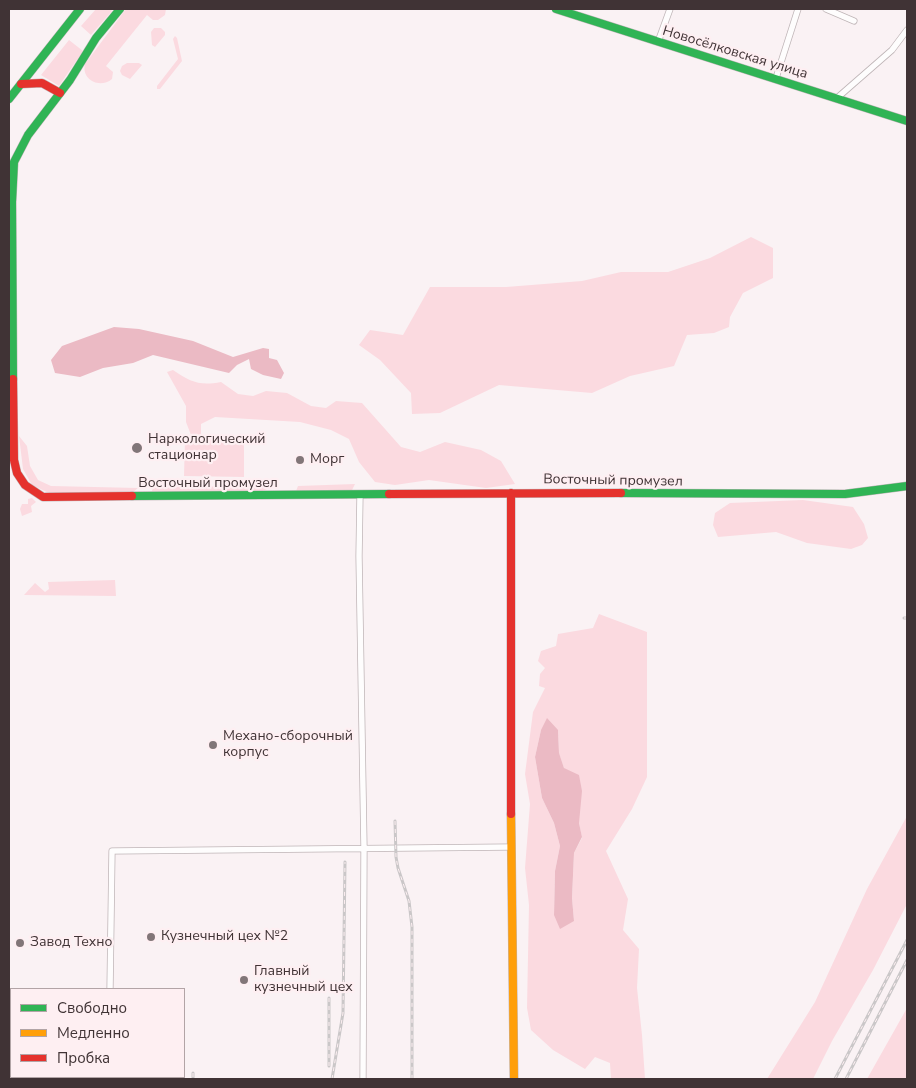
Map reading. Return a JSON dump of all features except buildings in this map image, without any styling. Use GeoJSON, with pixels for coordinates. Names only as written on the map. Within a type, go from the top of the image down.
{"type":"FeatureCollection","features":[{"type":"Feature","properties":{"kind":"main road"},"geometry":{"type":"LineString","coordinates":[[9,99],[80,9]]}},
{"type":"Feature","properties":{"kind":"main road","name":"Восточный промузел"},"geometry":{"type":"LineString","coordinates":[[120,9],[96,38],[70,80],[28,135],[14,162],[12,202],[13,452],[14,466],[20,481],[34,494],[43,497],[511,493],[845,494],[907,486]]}},
{"type":"Feature","properties":{"kind":"main road","name":"Новосёлковская улица"},"geometry":{"type":"LineString","coordinates":[[556,9],[907,121]]}},
{"type":"Feature","properties":{"kind":"main road"},"geometry":{"type":"LineString","coordinates":[[21,84],[41,82],[60,93]]}},
{"type":"Feature","properties":{"kind":"main road"},"geometry":{"type":"LineString","coordinates":[[511,493],[511,847],[514,1079]]}},
{"type":"Feature","properties":{"kind":"street"},"geometry":{"type":"LineString","coordinates":[[658,42],[670,9]]}},
{"type":"Feature","properties":{"kind":"street"},"geometry":{"type":"LineString","coordinates":[[776,78],[798,9]]}},
{"type":"Feature","properties":{"kind":"street"},"geometry":{"type":"LineString","coordinates":[[826,9],[854,21]]}},
{"type":"Feature","properties":{"kind":"street"},"geometry":{"type":"LineString","coordinates":[[838,98],[892,50],[907,30]]}},
{"type":"Feature","properties":{"kind":"street"},"geometry":{"type":"LineString","coordinates":[[360,495],[359,556],[364,848],[364,1079]]}},
{"type":"Feature","properties":{"kind":"street"},"geometry":{"type":"LineString","coordinates":[[110,988],[112,851],[511,847]]}},
{"type":"Feature","properties":{"kind":"shaded area"},"geometry":{"type":"Polygon","coordinates":[[[96,9],[110,9],[112,11],[91,35],[81,26],[96,9]]]}},
{"type":"Feature","properties":{"kind":"shaded area"},"geometry":{"type":"Polygon","coordinates":[[[126,9],[166,9],[165,15],[158,20],[153,20],[147,15],[106,66],[113,72],[112,79],[102,83],[92,81],[86,74],[85,64],[126,9]]]}},
{"type":"Feature","properties":{"kind":"shaded area"},"geometry":{"type":"Polygon","coordinates":[[[154,28],[161,28],[165,32],[165,35],[155,47],[152,45],[151,32],[154,28]]]}},
{"type":"Feature","properties":{"kind":"shaded area"},"geometry":{"type":"Polygon","coordinates":[[[175,36],[182,61],[160,89],[157,89],[157,86],[178,59],[173,39],[175,36]]]}},
{"type":"Feature","properties":{"kind":"shaded area"},"geometry":{"type":"Polygon","coordinates":[[[69,40],[83,51],[59,86],[41,75],[69,40]]]}},
{"type":"Feature","properties":{"kind":"shaded area"},"geometry":{"type":"Polygon","coordinates":[[[127,63],[139,63],[142,65],[130,79],[122,75],[120,71],[122,66],[127,63]]]}},
{"type":"Feature","properties":{"kind":"shaded area"},"geometry":{"type":"Polygon","coordinates":[[[751,237],[773,248],[773,278],[743,293],[730,317],[729,327],[714,333],[687,335],[674,366],[630,376],[592,393],[499,385],[440,413],[412,414],[411,393],[380,360],[359,345],[370,330],[403,335],[430,287],[506,287],[582,281],[621,272],[668,272],[710,258],[751,237]]]}},
{"type":"Feature","properties":{"kind":"shaded area"},"geometry":{"type":"Polygon","coordinates":[[[114,327],[139,329],[193,341],[233,357],[263,348],[269,349],[269,358],[277,360],[284,373],[281,379],[263,375],[251,369],[249,359],[237,365],[229,373],[153,355],[133,363],[103,368],[80,377],[55,373],[51,360],[62,346],[114,327]]]}},
{"type":"Feature","properties":{"kind":"shaded area"},"geometry":{"type":"Polygon","coordinates":[[[173,370],[185,378],[196,382],[207,384],[221,382],[238,394],[253,396],[266,391],[287,393],[311,406],[326,408],[336,401],[362,403],[401,447],[420,452],[445,442],[481,450],[501,461],[515,484],[486,488],[429,480],[395,485],[375,482],[359,462],[349,439],[331,430],[300,422],[215,417],[201,424],[201,437],[191,435],[186,422],[186,406],[167,372],[173,370]]]}},
{"type":"Feature","properties":{"kind":"shaded area"},"geometry":{"type":"Polygon","coordinates":[[[19,436],[27,446],[30,466],[38,480],[51,486],[138,488],[132,493],[49,493],[32,485],[23,469],[19,436]]]}},
{"type":"Feature","properties":{"kind":"shaded area"},"geometry":{"type":"Polygon","coordinates":[[[185,439],[244,440],[244,477],[184,476],[185,439]]]}},
{"type":"Feature","properties":{"kind":"shaded area"},"geometry":{"type":"Polygon","coordinates":[[[355,484],[352,490],[296,491],[298,486],[355,484]]]}},
{"type":"Feature","properties":{"kind":"shaded area"},"geometry":{"type":"Polygon","coordinates":[[[153,486],[271,487],[261,492],[152,491],[153,486]]]}},
{"type":"Feature","properties":{"kind":"shaded area"},"geometry":{"type":"Polygon","coordinates":[[[32,498],[36,502],[31,506],[32,512],[22,516],[20,509],[22,504],[28,504],[28,499],[32,498]]]}},
{"type":"Feature","properties":{"kind":"shaded area"},"geometry":{"type":"Polygon","coordinates":[[[803,500],[853,507],[864,524],[868,538],[862,545],[851,549],[807,543],[776,532],[718,537],[713,525],[715,513],[730,503],[803,500]]]}},
{"type":"Feature","properties":{"kind":"shaded area"},"geometry":{"type":"Polygon","coordinates":[[[115,580],[116,596],[24,595],[35,583],[45,592],[49,589],[48,582],[115,580]]]}},
{"type":"Feature","properties":{"kind":"shaded area"},"geometry":{"type":"Polygon","coordinates":[[[599,614],[647,632],[647,777],[632,809],[606,851],[628,899],[623,930],[639,949],[637,988],[645,1079],[611,1079],[610,1063],[595,1057],[585,1069],[553,1050],[531,1030],[527,1008],[529,905],[525,868],[530,804],[525,774],[533,712],[545,688],[539,686],[540,674],[545,668],[538,661],[541,651],[556,646],[558,634],[593,628],[599,614]],[[541,730],[535,757],[542,798],[554,823],[560,846],[555,871],[554,915],[574,921],[572,898],[574,853],[582,838],[579,810],[559,754],[558,730],[541,730]]]}},
{"type":"Feature","properties":{"kind":"shaded area"},"geometry":{"type":"Polygon","coordinates":[[[547,718],[558,730],[559,753],[564,768],[579,775],[582,791],[579,823],[582,837],[574,853],[572,898],[574,921],[560,929],[554,915],[555,871],[560,846],[554,823],[542,798],[535,757],[541,730],[547,718]]]}},
{"type":"Feature","properties":{"kind":"shaded area"},"geometry":{"type":"Polygon","coordinates":[[[907,816],[907,904],[873,970],[832,1041],[813,1079],[767,1079],[815,1002],[867,889],[907,816]]]}},
{"type":"Feature","properties":{"kind":"shaded area"},"geometry":{"type":"Polygon","coordinates":[[[907,1008],[907,1079],[867,1079],[907,1008]]]}},
{"type":"Feature","properties":{"kind":"railway"},"geometry":{"type":"LineString","coordinates":[[395,821],[396,857],[409,901],[412,927],[412,1079]]}},
{"type":"Feature","properties":{"kind":"railway"},"geometry":{"type":"LineString","coordinates":[[332,1079],[343,1013],[345,862]]}},
{"type":"Feature","properties":{"kind":"railway"},"geometry":{"type":"LineString","coordinates":[[835,1079],[907,940]]}},
{"type":"Feature","properties":{"kind":"railway"},"geometry":{"type":"LineString","coordinates":[[846,1079],[907,960]]}},
{"type":"Feature","properties":{"kind":"railway"},"geometry":{"type":"LineString","coordinates":[[329,998],[329,1066]]}},
{"type":"Feature","properties":{"kind":"railway"},"geometry":{"type":"LineString","coordinates":[[193,1073],[193,1079]]}},
{"type":"Feature","properties":{"kind":"traffic: fast"},"geometry":{"type":"LineString","coordinates":[[9,99],[80,9]]}},
{"type":"Feature","properties":{"kind":"traffic: fast"},"geometry":{"type":"LineString","coordinates":[[13,379],[12,202],[14,162],[28,135],[70,80],[96,38],[120,9]]}},
{"type":"Feature","properties":{"kind":"traffic: fast"},"geometry":{"type":"LineString","coordinates":[[556,9],[907,121]]}},
{"type":"Feature","properties":{"kind":"traffic: fast"},"geometry":{"type":"LineString","coordinates":[[621,493],[845,494],[907,486]]}},
{"type":"Feature","properties":{"kind":"traffic: fast"},"geometry":{"type":"LineString","coordinates":[[132,496],[389,494]]}},
{"type":"Feature","properties":{"kind":"traffic: slow"},"geometry":{"type":"LineString","coordinates":[[511,814],[514,1079]]}},
{"type":"Feature","properties":{"kind":"traffic: jam"},"geometry":{"type":"LineString","coordinates":[[21,84],[42,83],[60,93]]}},
{"type":"Feature","properties":{"kind":"traffic: jam"},"geometry":{"type":"LineString","coordinates":[[13,379],[14,460],[17,473],[25,485],[43,497],[132,496]]}},
{"type":"Feature","properties":{"kind":"traffic: jam"},"geometry":{"type":"LineString","coordinates":[[511,493],[511,814]]}},
{"type":"Feature","properties":{"kind":"traffic: jam"},"geometry":{"type":"LineString","coordinates":[[389,494],[621,493]]}},
{"type":"Feature","properties":{"kind":"place","name":"Наркологический стационар"},"geometry":{"type":"Point","coordinates":[137,448]}},
{"type":"Feature","properties":{"kind":"place","name":"Морг"},"geometry":{"type":"Point","coordinates":[300,460]}},
{"type":"Feature","properties":{"kind":"place","name":"Механо-сборочный корпус"},"geometry":{"type":"Point","coordinates":[213,745]}},
{"type":"Feature","properties":{"kind":"place","name":"Кузнечный цех №2"},"geometry":{"type":"Point","coordinates":[151,937]}},
{"type":"Feature","properties":{"kind":"place","name":"Завод Техно"},"geometry":{"type":"Point","coordinates":[20,943]}},
{"type":"Feature","properties":{"kind":"place","name":"Главный кузнечный цех"},"geometry":{"type":"Point","coordinates":[244,980]}}]}
